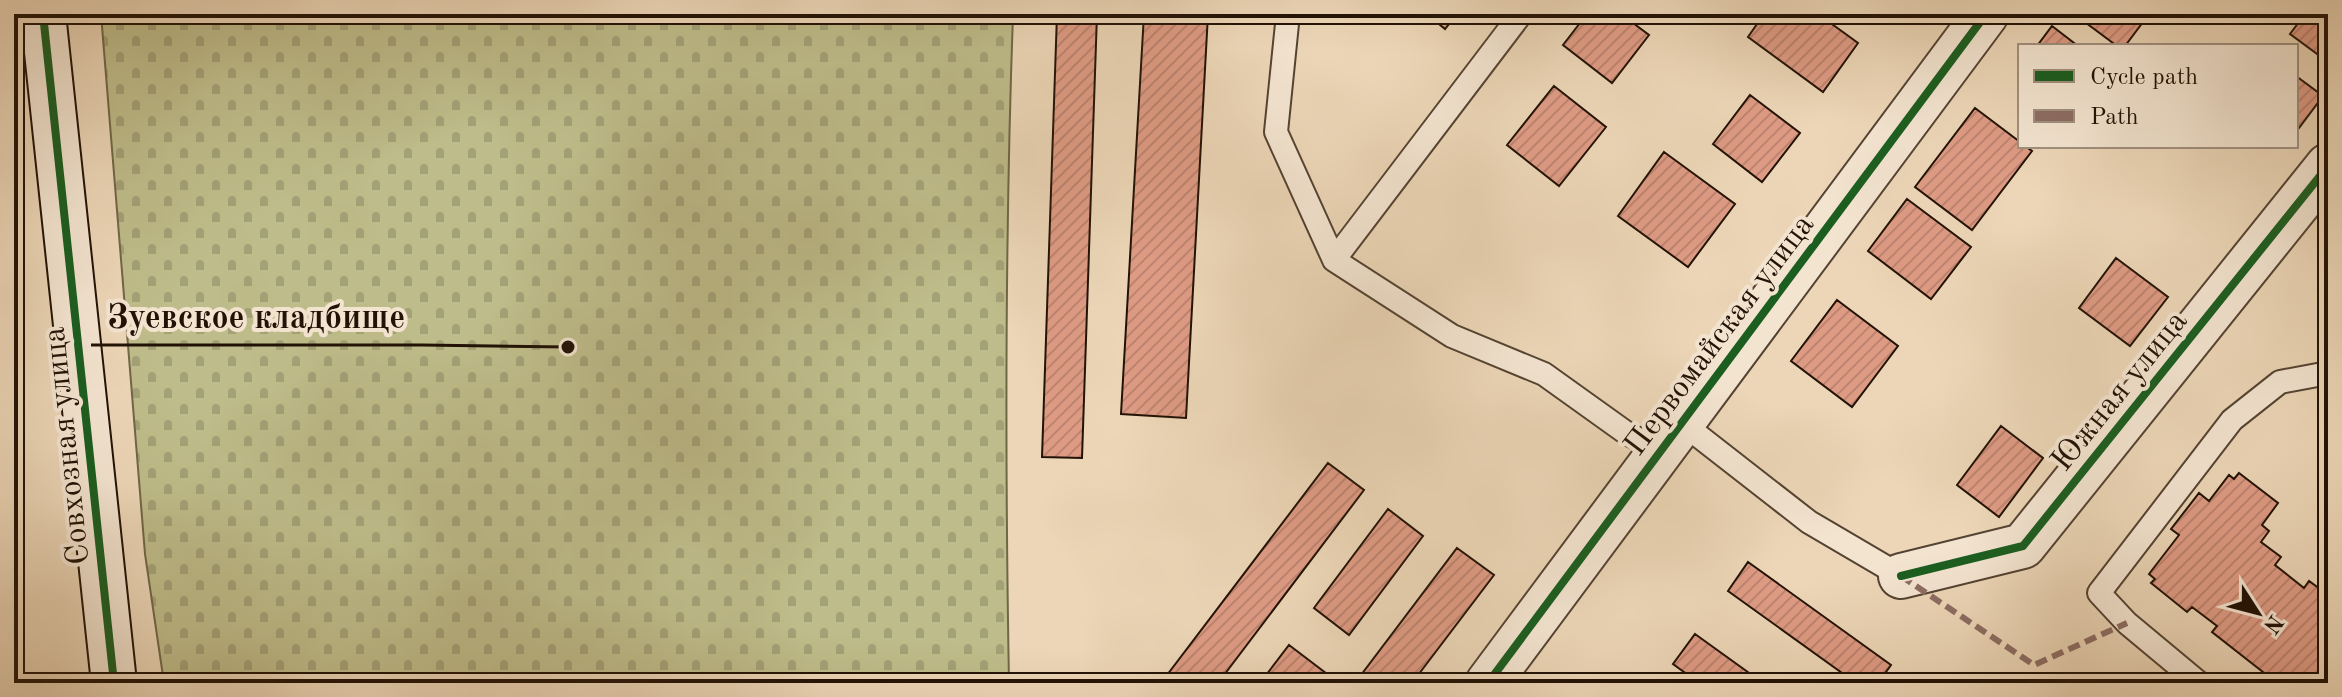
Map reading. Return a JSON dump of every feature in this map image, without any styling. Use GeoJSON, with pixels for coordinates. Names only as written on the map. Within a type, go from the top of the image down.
{"type":"FeatureCollection","features":[{"type":"Feature","properties":{"kind":"street","name":"Совхозная улица"},"geometry":{"type":"LineString","coordinates":[[43,14],[114,683]]}},
{"type":"Feature","properties":{"kind":"street","name":"Первомайская улица"},"geometry":{"type":"LineString","coordinates":[[1488,683],[1986,14]]}},
{"type":"Feature","properties":{"kind":"street","name":"Южная улица"},"geometry":{"type":"LineString","coordinates":[[1901,576],[2023,546],[2328,166]]}},
{"type":"Feature","properties":{"kind":"lane"},"geometry":{"type":"LineString","coordinates":[[1288,14],[1276,132],[1334,260],[1452,336],[1544,374],[1625,432],[1671,438],[1901,576]]}},
{"type":"Feature","properties":{"kind":"lane"},"geometry":{"type":"LineString","coordinates":[[1334,260],[1521,14]]}},
{"type":"Feature","properties":{"kind":"lane"},"geometry":{"type":"LineString","coordinates":[[2199,683],[2127,623],[2099,593],[2232,420],[2280,382],[2328,373]]}},
{"type":"Feature","properties":{"kind":"green space"},"geometry":{"type":"Polygon","coordinates":[[[101,14],[1013,14],[1006,348],[1009,683],[164,683],[145,554],[101,14]]]}},
{"type":"Feature","properties":{"kind":"building"},"geometry":{"type":"Polygon","coordinates":[[[1057,14],[1097,14],[1082,458],[1042,457],[1057,14]]]}},
{"type":"Feature","properties":{"kind":"building"},"geometry":{"type":"Polygon","coordinates":[[[1144,14],[1208,14],[1186,418],[1121,414],[1144,14]]]}},
{"type":"Feature","properties":{"kind":"building"},"geometry":{"type":"Polygon","coordinates":[[[1427,14],[1457,14],[1445,29],[1427,14]]]}},
{"type":"Feature","properties":{"kind":"building"},"geometry":{"type":"Polygon","coordinates":[[[1587,14],[1621,14],[1649,35],[1612,83],[1563,45],[1587,14]]]}},
{"type":"Feature","properties":{"kind":"building"},"geometry":{"type":"Polygon","coordinates":[[[1764,14],[1818,14],[1858,43],[1823,92],[1748,37],[1764,14]]]}},
{"type":"Feature","properties":{"kind":"building"},"geometry":{"type":"Polygon","coordinates":[[[2074,14],[2149,14],[2126,44],[2114,44],[2074,14]]]}},
{"type":"Feature","properties":{"kind":"building"},"geometry":{"type":"Polygon","coordinates":[[[2305,14],[2328,14],[2328,62],[2290,34],[2305,14]]]}},
{"type":"Feature","properties":{"kind":"building"},"geometry":{"type":"Polygon","coordinates":[[[2052,26],[2075,44],[2038,44],[2052,26]]]}},
{"type":"Feature","properties":{"kind":"building"},"geometry":{"type":"Polygon","coordinates":[[[2298,77],[2323,96],[2298,129],[2298,77]]]}},
{"type":"Feature","properties":{"kind":"building"},"geometry":{"type":"Polygon","coordinates":[[[1554,86],[1606,127],[1559,186],[1507,145],[1554,86]]]}},
{"type":"Feature","properties":{"kind":"building"},"geometry":{"type":"Polygon","coordinates":[[[1750,95],[1800,133],[1762,182],[1713,144],[1750,95]]]}},
{"type":"Feature","properties":{"kind":"building"},"geometry":{"type":"Polygon","coordinates":[[[1975,108],[2018,140],[2018,148],[2032,151],[1972,230],[1915,187],[1975,108]]]}},
{"type":"Feature","properties":{"kind":"building"},"geometry":{"type":"Polygon","coordinates":[[[1664,152],[1735,204],[1688,267],[1618,216],[1664,152]]]}},
{"type":"Feature","properties":{"kind":"building"},"geometry":{"type":"Polygon","coordinates":[[[1907,199],[1971,247],[1931,299],[1868,251],[1907,199]]]}},
{"type":"Feature","properties":{"kind":"building"},"geometry":{"type":"Polygon","coordinates":[[[2116,258],[2168,297],[2130,346],[2079,308],[2116,258]]]}},
{"type":"Feature","properties":{"kind":"building"},"geometry":{"type":"Polygon","coordinates":[[[1837,300],[1898,346],[1852,407],[1791,361],[1837,300]]]}},
{"type":"Feature","properties":{"kind":"building"},"geometry":{"type":"Polygon","coordinates":[[[2001,426],[2043,458],[1999,517],[1957,485],[2001,426]]]}},
{"type":"Feature","properties":{"kind":"building"},"geometry":{"type":"Polygon","coordinates":[[[1328,463],[1364,490],[1218,683],[1161,683],[1328,463]]]}},
{"type":"Feature","properties":{"kind":"building"},"geometry":{"type":"Polygon","coordinates":[[[2239,473],[2278,503],[2262,525],[2269,531],[2261,542],[2281,557],[2275,565],[2304,588],[2309,581],[2328,595],[2328,683],[2277,683],[2212,632],[2217,626],[2192,607],[2187,612],[2151,583],[2155,579],[2149,574],[2179,535],[2171,529],[2199,493],[2209,501],[2229,475],[2234,479],[2239,473]]]}},
{"type":"Feature","properties":{"kind":"building"},"geometry":{"type":"Polygon","coordinates":[[[1388,509],[1423,536],[1349,635],[1314,608],[1388,509]]]}},
{"type":"Feature","properties":{"kind":"building"},"geometry":{"type":"Polygon","coordinates":[[[1457,548],[1494,575],[1412,683],[1355,683],[1457,548]]]}},
{"type":"Feature","properties":{"kind":"building"},"geometry":{"type":"Polygon","coordinates":[[[1748,562],[1891,665],[1878,683],[1856,683],[1728,591],[1748,562]]]}},
{"type":"Feature","properties":{"kind":"building"},"geometry":{"type":"Polygon","coordinates":[[[1695,634],[1763,683],[1699,683],[1673,664],[1695,634]]]}},
{"type":"Feature","properties":{"kind":"building"},"geometry":{"type":"Polygon","coordinates":[[[1289,645],[1331,677],[1326,683],[1260,683],[1289,645]]]}},
{"type":"Feature","properties":{"kind":"marked path"},"geometry":{"type":"LineString","coordinates":[[1901,576],[2034,665],[2127,623]]}},
{"type":"Feature","properties":{"kind":"cycle path"},"geometry":{"type":"LineString","coordinates":[[43,14],[114,683]]}},
{"type":"Feature","properties":{"kind":"cycle path"},"geometry":{"type":"LineString","coordinates":[[1488,683],[1986,14]]}},
{"type":"Feature","properties":{"kind":"cycle path"},"geometry":{"type":"LineString","coordinates":[[1901,576],[2023,546],[2328,166]]}},
{"type":"Feature","properties":{"kind":"place","name":"Зуевское кладбище"},"geometry":{"type":"Point","coordinates":[568,347]}}]}
